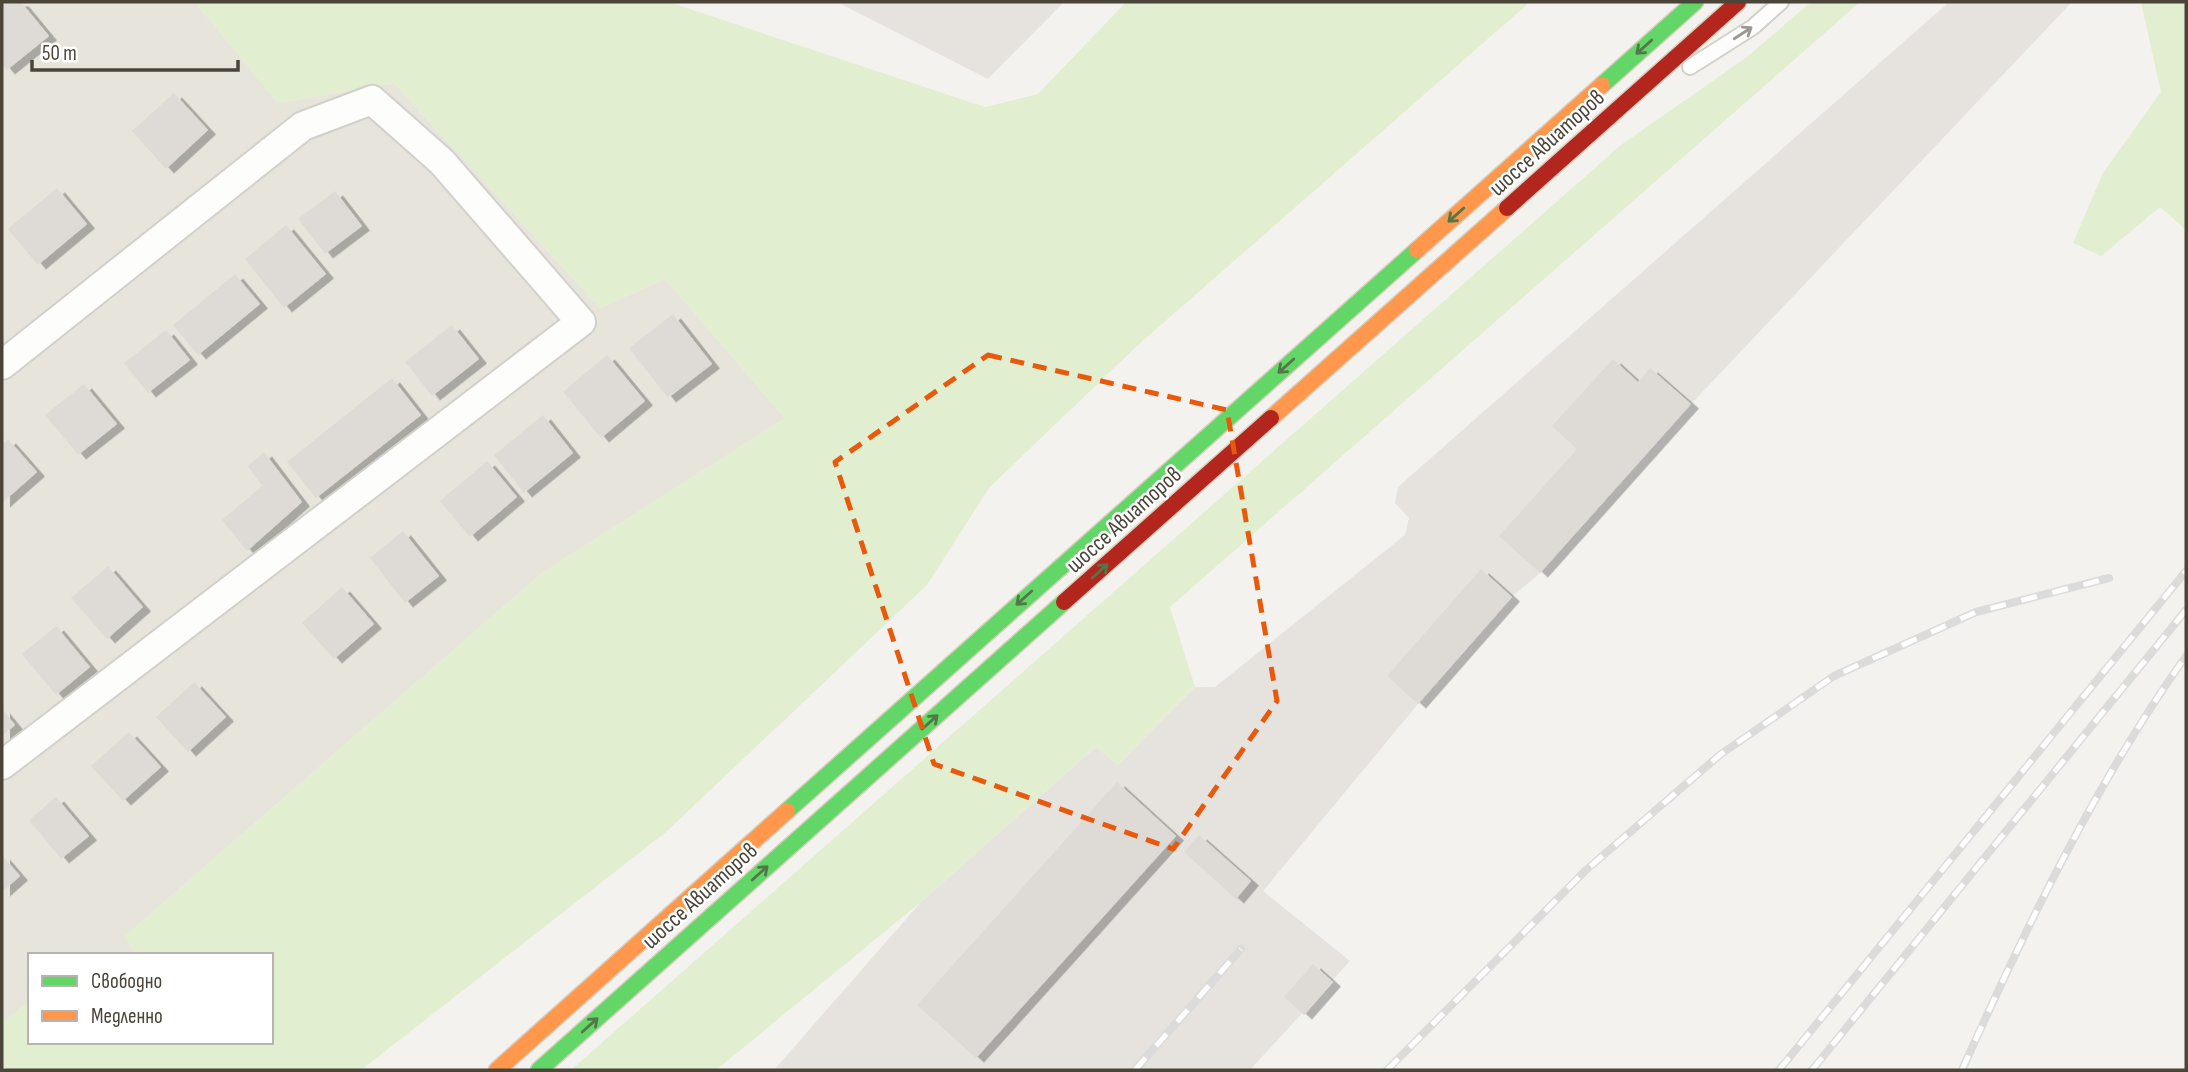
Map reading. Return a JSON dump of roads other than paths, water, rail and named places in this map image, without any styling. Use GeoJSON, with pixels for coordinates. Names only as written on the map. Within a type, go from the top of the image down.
{"type":"FeatureCollection","features":[{"type":"Feature","properties":{"kind":"main road","name":"шоссе Авиаторов"},"geometry":{"type":"LineString","coordinates":[[497,1070],[1695,2]]}},
{"type":"Feature","properties":{"kind":"main road","name":"шоссе Авиаторов"},"geometry":{"type":"LineString","coordinates":[[539,1070],[1738,2]]}},
{"type":"Feature","properties":{"kind":"street"},"geometry":{"type":"LineString","coordinates":[[2,365],[303,126],[372,100],[442,163],[581,322],[2,765]]}},
{"type":"Feature","properties":{"kind":"lane"},"geometry":{"type":"LineString","coordinates":[[1603,122],[1753,27],[1781,2]]}},
{"type":"Feature","properties":{"kind":"railway"},"geometry":{"type":"LineString","coordinates":[[1779,1070],[2186,571]]}},
{"type":"Feature","properties":{"kind":"railway"},"geometry":{"type":"LineString","coordinates":[[1387,1070],[1586,870],[1721,754],[1834,676],[1976,612],[2109,578]]}},
{"type":"Feature","properties":{"kind":"railway"},"geometry":{"type":"LineString","coordinates":[[1812,1070],[2186,610]]}},
{"type":"Feature","properties":{"kind":"railway"},"geometry":{"type":"LineString","coordinates":[[1962,1070],[2064,857],[2122,755],[2186,656]]}},
{"type":"Feature","properties":{"kind":"railway"},"geometry":{"type":"LineString","coordinates":[[1135,1070],[1241,949]]}}]}
